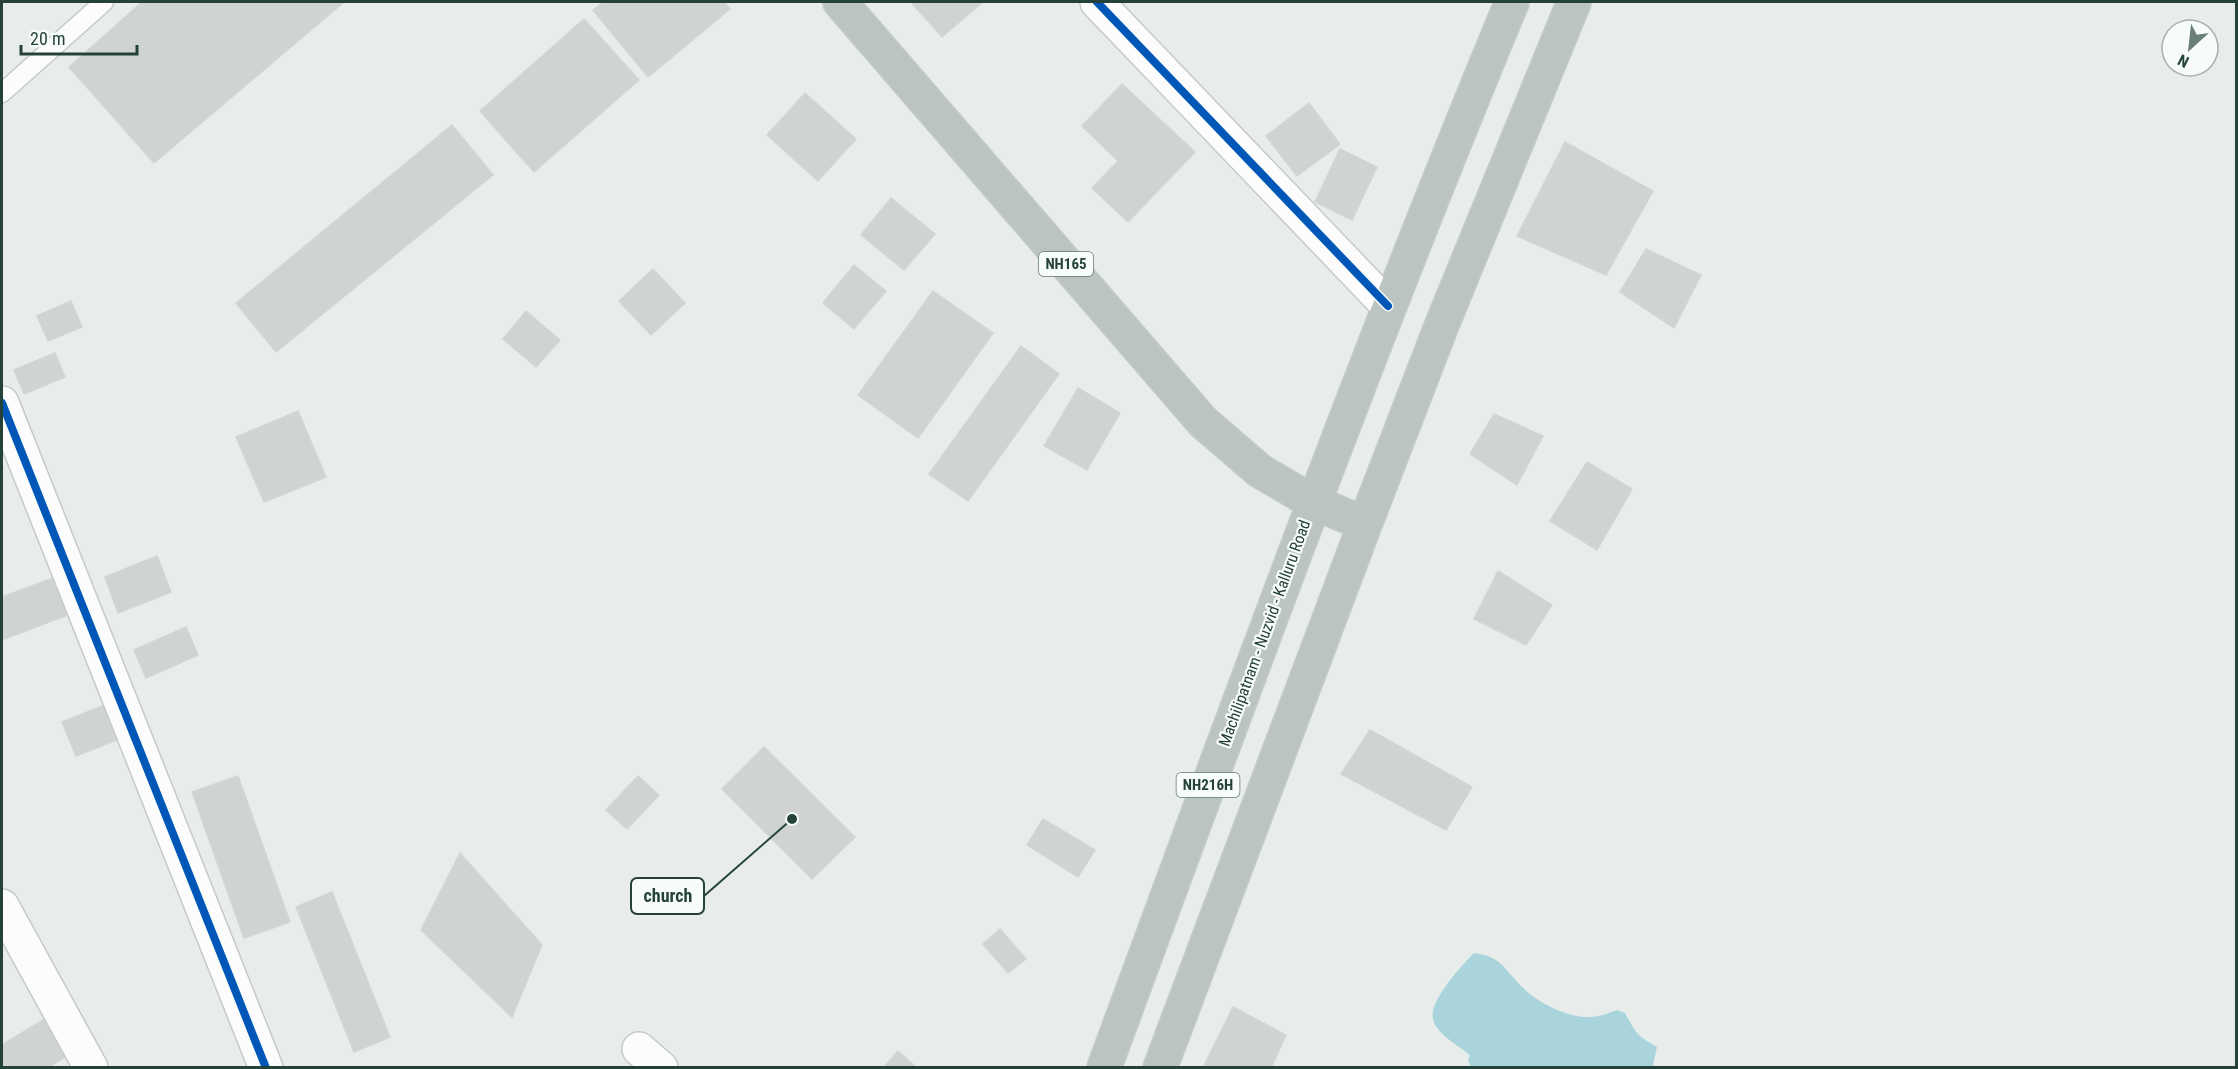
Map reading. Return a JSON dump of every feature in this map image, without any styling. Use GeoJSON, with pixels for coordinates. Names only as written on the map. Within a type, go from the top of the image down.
{"type":"FeatureCollection","features":[{"type":"Feature","properties":{"kind":"highway","name":"NH165"},"geometry":{"type":"LineString","coordinates":[[840,2],[1203,422],[1260,471],[1313,502],[1365,524]]}},
{"type":"Feature","properties":{"kind":"highway","name":"Machilipatnam - Nuzvid - Kalluru Road"},"geometry":{"type":"LineString","coordinates":[[1104,1068],[1313,502],[1388,306],[1512,2]]}},
{"type":"Feature","properties":{"kind":"highway"},"geometry":{"type":"LineString","coordinates":[[1365,524],[1441,327],[1574,2]]}},
{"type":"Feature","properties":{"kind":"highway","name":"NH216H"},"geometry":{"type":"LineString","coordinates":[[1160,1068],[1365,524]]}},
{"type":"Feature","properties":{"kind":"street"},"geometry":{"type":"LineString","coordinates":[[1097,2],[1388,306]]}},
{"type":"Feature","properties":{"kind":"street"},"geometry":{"type":"LineString","coordinates":[[2,403],[266,1068]]}},
{"type":"Feature","properties":{"kind":"street"},"geometry":{"type":"LineString","coordinates":[[2,906],[91,1068]]}},
{"type":"Feature","properties":{"kind":"lane"},"geometry":{"type":"LineString","coordinates":[[2,93],[104,2]]}},
{"type":"Feature","properties":{"kind":"water"},"geometry":{"type":"Polygon","coordinates":[[[1474,953],[1497,961],[1529,993],[1563,1012],[1581,1017],[1601,1016],[1617,1010],[1625,1013],[1637,1033],[1657,1047],[1653,1065],[1655,1067],[1471,1067],[1468,1060],[1470,1055],[1438,1030],[1433,1019],[1433,1012],[1447,984],[1474,953]]]}},
{"type":"Feature","properties":{"kind":"building"},"geometry":{"type":"Polygon","coordinates":[[[142,2],[344,2],[154,163],[69,67],[142,2]]]}},
{"type":"Feature","properties":{"kind":"building"},"geometry":{"type":"Polygon","coordinates":[[[603,2],[724,2],[730,9],[648,77],[593,10],[603,2]]]}},
{"type":"Feature","properties":{"kind":"building"},"geometry":{"type":"Polygon","coordinates":[[[911,2],[983,2],[942,37],[911,2]]]}},
{"type":"Feature","properties":{"kind":"building"},"geometry":{"type":"Polygon","coordinates":[[[584,19],[639,80],[534,172],[480,111],[584,19]]]}},
{"type":"Feature","properties":{"kind":"building"},"geometry":{"type":"Polygon","coordinates":[[[1122,84],[1195,152],[1128,222],[1092,188],[1118,161],[1082,126],[1122,84]]]}},
{"type":"Feature","properties":{"kind":"building"},"geometry":{"type":"Polygon","coordinates":[[[805,93],[856,139],[818,181],[767,135],[805,93]]]}},
{"type":"Feature","properties":{"kind":"building"},"geometry":{"type":"Polygon","coordinates":[[[1309,103],[1340,144],[1297,176],[1266,136],[1309,103]]]}},
{"type":"Feature","properties":{"kind":"building"},"geometry":{"type":"Polygon","coordinates":[[[452,125],[493,175],[276,352],[236,303],[452,125]]]}},
{"type":"Feature","properties":{"kind":"building"},"geometry":{"type":"Polygon","coordinates":[[[1565,142],[1653,191],[1606,275],[1517,236],[1565,142]]]}},
{"type":"Feature","properties":{"kind":"building"},"geometry":{"type":"Polygon","coordinates":[[[1340,149],[1377,167],[1352,220],[1315,202],[1340,149]]]}},
{"type":"Feature","properties":{"kind":"building"},"geometry":{"type":"Polygon","coordinates":[[[891,198],[935,234],[904,270],[861,235],[891,198]]]}},
{"type":"Feature","properties":{"kind":"building"},"geometry":{"type":"Polygon","coordinates":[[[1646,249],[1701,275],[1674,328],[1620,292],[1646,249]]]}},
{"type":"Feature","properties":{"kind":"building"},"geometry":{"type":"Polygon","coordinates":[[[854,265],[886,291],[854,329],[823,303],[854,265]]]}},
{"type":"Feature","properties":{"kind":"building"},"geometry":{"type":"Polygon","coordinates":[[[653,269],[685,303],[651,335],[619,301],[653,269]]]}},
{"type":"Feature","properties":{"kind":"building"},"geometry":{"type":"Polygon","coordinates":[[[933,291],[993,333],[918,438],[858,395],[933,291]]]}},
{"type":"Feature","properties":{"kind":"building"},"geometry":{"type":"Polygon","coordinates":[[[71,301],[82,327],[48,341],[37,316],[71,301]]]}},
{"type":"Feature","properties":{"kind":"building"},"geometry":{"type":"Polygon","coordinates":[[[526,311],[560,340],[536,367],[503,339],[526,311]]]}},
{"type":"Feature","properties":{"kind":"building"},"geometry":{"type":"Polygon","coordinates":[[[1021,346],[1059,374],[968,501],[929,474],[1021,346]]]}},
{"type":"Feature","properties":{"kind":"building"},"geometry":{"type":"Polygon","coordinates":[[[55,353],[65,377],[24,394],[14,370],[55,353]]]}},
{"type":"Feature","properties":{"kind":"building"},"geometry":{"type":"Polygon","coordinates":[[[1078,388],[1120,413],[1087,470],[1044,446],[1078,388]]]}},
{"type":"Feature","properties":{"kind":"building"},"geometry":{"type":"Polygon","coordinates":[[[298,411],[326,477],[264,502],[236,437],[298,411]]]}},
{"type":"Feature","properties":{"kind":"building"},"geometry":{"type":"Polygon","coordinates":[[[1494,414],[1543,436],[1517,485],[1470,454],[1494,414]]]}},
{"type":"Feature","properties":{"kind":"building"},"geometry":{"type":"Polygon","coordinates":[[[1587,462],[1632,489],[1597,550],[1550,521],[1587,462]]]}},
{"type":"Feature","properties":{"kind":"building"},"geometry":{"type":"Polygon","coordinates":[[[157,556],[171,592],[118,613],[105,577],[157,556]]]}},
{"type":"Feature","properties":{"kind":"building"},"geometry":{"type":"Polygon","coordinates":[[[1498,571],[1552,605],[1526,645],[1474,619],[1498,571]]]}},
{"type":"Feature","properties":{"kind":"building"},"geometry":{"type":"Polygon","coordinates":[[[64,574],[78,611],[2,640],[2,597],[64,574]]]}},
{"type":"Feature","properties":{"kind":"building"},"geometry":{"type":"Polygon","coordinates":[[[186,627],[198,655],[146,678],[134,650],[186,627]]]}},
{"type":"Feature","properties":{"kind":"building"},"geometry":{"type":"Polygon","coordinates":[[[110,703],[124,737],[76,756],[62,722],[110,703]]]}},
{"type":"Feature","properties":{"kind":"building"},"geometry":{"type":"Polygon","coordinates":[[[1370,730],[1472,787],[1446,830],[1341,774],[1370,730]]]}},
{"type":"Feature","properties":{"kind":"building"},"geometry":{"type":"Polygon","coordinates":[[[764,747],[855,837],[812,879],[722,789],[764,747]]]}},
{"type":"Feature","properties":{"kind":"building"},"geometry":{"type":"Polygon","coordinates":[[[238,776],[290,922],[244,938],[192,792],[238,776]]]}},
{"type":"Feature","properties":{"kind":"building"},"geometry":{"type":"Polygon","coordinates":[[[638,776],[659,795],[627,829],[606,810],[638,776]]]}},
{"type":"Feature","properties":{"kind":"building"},"geometry":{"type":"Polygon","coordinates":[[[1043,819],[1095,850],[1078,877],[1027,845],[1043,819]]]}},
{"type":"Feature","properties":{"kind":"building"},"geometry":{"type":"Polygon","coordinates":[[[460,853],[542,945],[512,1017],[421,930],[460,853]]]}},
{"type":"Feature","properties":{"kind":"building"},"geometry":{"type":"Polygon","coordinates":[[[332,892],[390,1037],[354,1052],[296,907],[332,892]]]}},
{"type":"Feature","properties":{"kind":"building"},"geometry":{"type":"Polygon","coordinates":[[[1000,929],[1026,959],[1008,973],[983,944],[1000,929]]]}},
{"type":"Feature","properties":{"kind":"building"},"geometry":{"type":"Polygon","coordinates":[[[1233,1007],[1286,1035],[1271,1068],[1203,1068],[1233,1007]]]}},
{"type":"Feature","properties":{"kind":"building"},"geometry":{"type":"Polygon","coordinates":[[[51,1015],[73,1052],[47,1068],[23,1068],[22,1066],[4,1068],[2,1045],[51,1015]]]}},
{"type":"Feature","properties":{"kind":"building"},"geometry":{"type":"Polygon","coordinates":[[[898,1051],[917,1068],[883,1068],[898,1051]]]}},
{"type":"Feature","properties":{"kind":"cycle path"},"geometry":{"type":"LineString","coordinates":[[1097,2],[1388,306]]}},
{"type":"Feature","properties":{"kind":"cycle path"},"geometry":{"type":"LineString","coordinates":[[2,403],[266,1068]]}},
{"type":"Feature","properties":{"kind":"place","name":"church"},"geometry":{"type":"Point","coordinates":[792,819]}}]}
